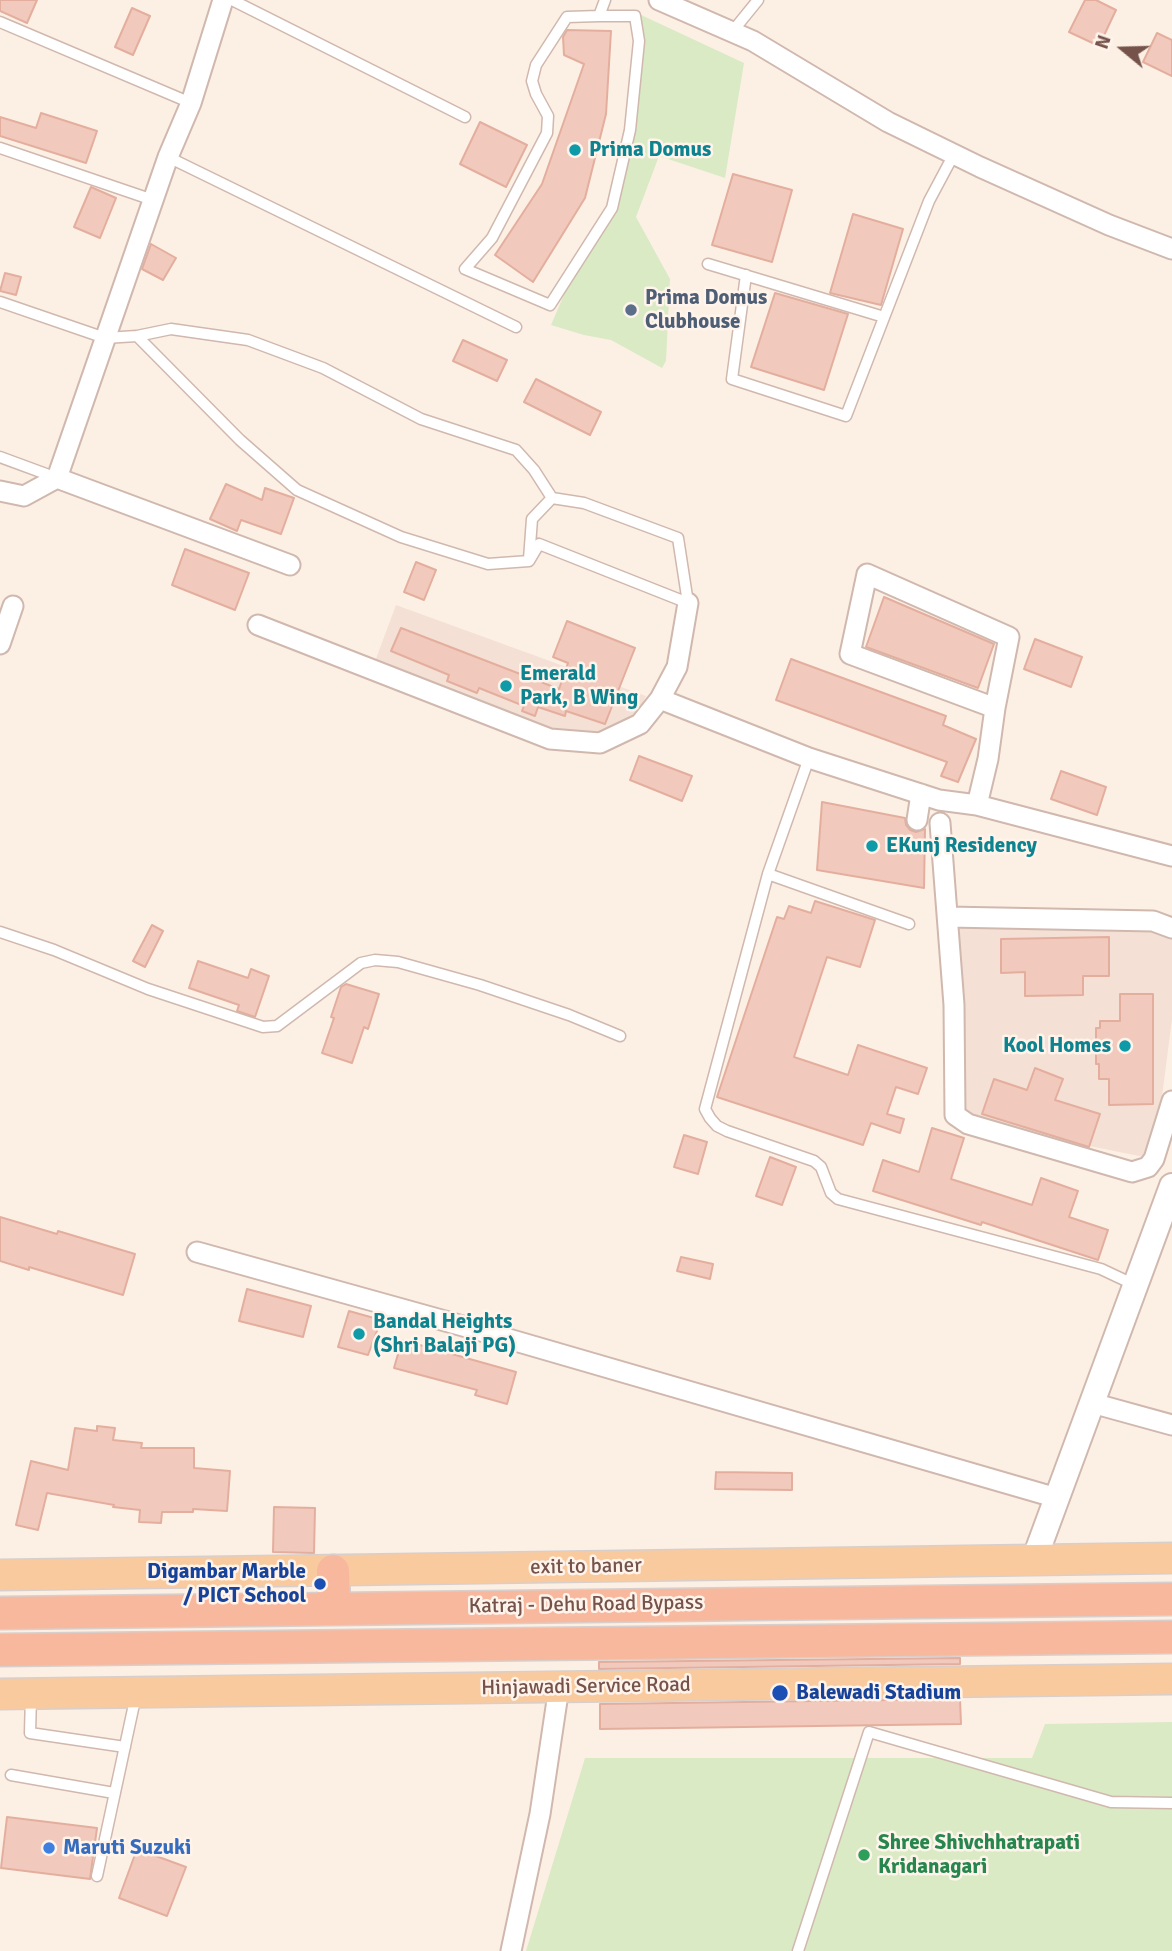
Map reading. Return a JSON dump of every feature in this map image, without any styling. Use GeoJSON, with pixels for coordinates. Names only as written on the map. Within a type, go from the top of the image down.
{"type":"FeatureCollection","features":[{"type":"Feature","properties":{"kind":"highway"},"geometry":{"type":"LineString","coordinates":[[332,1571],[334,1608]]}},
{"type":"Feature","properties":{"kind":"highway","name":"Katraj - Dehu Road Bypass"},"geometry":{"type":"LineString","coordinates":[[0,1613],[1172,1599]]}},
{"type":"Feature","properties":{"kind":"highway","name":"Katraj - Dehu Road Bypass"},"geometry":{"type":"LineString","coordinates":[[0,1650],[1172,1637]]}},
{"type":"Feature","properties":{"kind":"main road","name":"exit to baner"},"geometry":{"type":"LineString","coordinates":[[0,1575],[1172,1558]]}},
{"type":"Feature","properties":{"kind":"main road","name":"Hinjawadi Service Road"},"geometry":{"type":"LineString","coordinates":[[0,1694],[1172,1679]]}},
{"type":"Feature","properties":{"kind":"street"},"geometry":{"type":"LineString","coordinates":[[0,491],[24,496],[57,478],[168,157],[191,103],[223,0]]}},
{"type":"Feature","properties":{"kind":"street"},"geometry":{"type":"LineString","coordinates":[[659,0],[753,41],[888,122],[1097,219],[1172,249]]}},
{"type":"Feature","properties":{"kind":"street"},"geometry":{"type":"LineString","coordinates":[[57,478],[290,565]]}},
{"type":"Feature","properties":{"kind":"street"},"geometry":{"type":"LineString","coordinates":[[977,805],[988,759],[1009,637],[867,574],[850,654],[995,708]]}},
{"type":"Feature","properties":{"kind":"street"},"geometry":{"type":"LineString","coordinates":[[258,625],[550,739],[600,743],[640,724],[660,699],[677,667],[688,603]]}},
{"type":"Feature","properties":{"kind":"street"},"geometry":{"type":"LineString","coordinates":[[0,643],[13,606]]}},
{"type":"Feature","properties":{"kind":"street"},"geometry":{"type":"LineString","coordinates":[[660,699],[809,758],[939,800],[977,805],[1172,856]]}},
{"type":"Feature","properties":{"kind":"street"},"geometry":{"type":"LineString","coordinates":[[917,820],[921,794]]}},
{"type":"Feature","properties":{"kind":"street"},"geometry":{"type":"LineString","coordinates":[[940,823],[954,1004],[955,1115],[960,1120],[1132,1172],[1149,1167],[1154,1159],[1172,1101]]}},
{"type":"Feature","properties":{"kind":"street"},"geometry":{"type":"LineString","coordinates":[[948,917],[1153,920],[1172,928]]}},
{"type":"Feature","properties":{"kind":"street"},"geometry":{"type":"LineString","coordinates":[[1034,1560],[1172,1186]]}},
{"type":"Feature","properties":{"kind":"street"},"geometry":{"type":"LineString","coordinates":[[197,1252],[481,1331],[1057,1498]]}},
{"type":"Feature","properties":{"kind":"street"},"geometry":{"type":"LineString","coordinates":[[1092,1403],[1172,1425]]}},
{"type":"Feature","properties":{"kind":"street"},"geometry":{"type":"LineString","coordinates":[[511,1951],[540,1814],[559,1687]]}},
{"type":"Feature","properties":{"kind":"lane"},"geometry":{"type":"LineString","coordinates":[[232,0],[466,117]]}},
{"type":"Feature","properties":{"kind":"lane"},"geometry":{"type":"LineString","coordinates":[[599,16],[605,0]]}},
{"type":"Feature","properties":{"kind":"lane"},"geometry":{"type":"LineString","coordinates":[[732,32],[758,0]]}},
{"type":"Feature","properties":{"kind":"lane"},"geometry":{"type":"LineString","coordinates":[[599,16],[635,16],[639,41],[630,130],[612,208],[550,305],[465,269],[492,238],[547,132],[548,116],[532,81],[536,65],[567,17],[599,16]]}},
{"type":"Feature","properties":{"kind":"lane"},"geometry":{"type":"LineString","coordinates":[[0,22],[191,103]]}},
{"type":"Feature","properties":{"kind":"lane"},"geometry":{"type":"LineString","coordinates":[[0,148],[153,200]]}},
{"type":"Feature","properties":{"kind":"lane"},"geometry":{"type":"LineString","coordinates":[[746,275],[732,379],[846,416],[929,201],[954,154]]}},
{"type":"Feature","properties":{"kind":"lane"},"geometry":{"type":"LineString","coordinates":[[168,157],[516,327]]}},
{"type":"Feature","properties":{"kind":"lane"},"geometry":{"type":"LineString","coordinates":[[708,264],[884,317]]}},
{"type":"Feature","properties":{"kind":"lane"},"geometry":{"type":"LineString","coordinates":[[0,302],[105,338],[137,336],[171,329],[248,340],[323,369],[421,419],[516,450],[534,470],[552,498],[584,503],[678,538],[688,603]]}},
{"type":"Feature","properties":{"kind":"lane"},"geometry":{"type":"LineString","coordinates":[[137,336],[240,440],[297,490],[401,537],[488,564],[529,561]]}},
{"type":"Feature","properties":{"kind":"lane"},"geometry":{"type":"LineString","coordinates":[[0,457],[57,478]]}},
{"type":"Feature","properties":{"kind":"lane"},"geometry":{"type":"LineString","coordinates":[[529,561],[532,519],[552,498]]}},
{"type":"Feature","properties":{"kind":"lane"},"geometry":{"type":"LineString","coordinates":[[529,561],[539,544],[688,603]]}},
{"type":"Feature","properties":{"kind":"lane"},"geometry":{"type":"LineString","coordinates":[[809,758],[768,874],[705,1109],[716,1126],[814,1161],[821,1167],[831,1193],[838,1199],[1101,1269],[1136,1285]]}},
{"type":"Feature","properties":{"kind":"lane"},"geometry":{"type":"LineString","coordinates":[[768,874],[909,923]]}},
{"type":"Feature","properties":{"kind":"lane"},"geometry":{"type":"LineString","coordinates":[[0,932],[54,950],[148,989],[263,1027],[277,1026],[362,963],[376,960],[398,962],[480,985],[569,1015],[620,1036]]}},
{"type":"Feature","properties":{"kind":"lane"},"geometry":{"type":"LineString","coordinates":[[97,1876],[136,1693]]}},
{"type":"Feature","properties":{"kind":"lane"},"geometry":{"type":"LineString","coordinates":[[31,1694],[30,1733],[124,1746]]}},
{"type":"Feature","properties":{"kind":"lane"},"geometry":{"type":"LineString","coordinates":[[798,1951],[869,1732],[1111,1802],[1172,1803]]}},
{"type":"Feature","properties":{"kind":"lane"},"geometry":{"type":"LineString","coordinates":[[11,1775],[114,1793]]}},
{"type":"Feature","properties":{"kind":"shaded area"},"geometry":{"type":"Polygon","coordinates":[[[396,605],[646,696],[634,720],[607,736],[548,734],[374,664],[396,605]]]}},
{"type":"Feature","properties":{"kind":"shaded area","name":"Kool Homes"},"geometry":{"type":"Polygon","coordinates":[[[948,917],[1153,921],[1172,935],[1172,1019],[1154,1159],[960,1120],[948,917]]]}},
{"type":"Feature","properties":{"kind":"green space"},"geometry":{"type":"Polygon","coordinates":[[[639,14],[744,63],[725,178],[659,156],[636,217],[670,279],[666,361],[662,368],[611,340],[551,325],[572,276],[612,208],[639,94],[639,14]]]}},
{"type":"Feature","properties":{"kind":"green space","name":"Shree Shivchhatrapati Kridanagari"},"geometry":{"type":"Polygon","coordinates":[[[1172,1722],[1172,1951],[526,1951],[585,1758],[1032,1758],[1045,1724],[1172,1722]]]}},
{"type":"Feature","properties":{"kind":"building"},"geometry":{"type":"Polygon","coordinates":[[[0,0],[37,0],[27,23],[0,11],[0,0]]]}},
{"type":"Feature","properties":{"kind":"building"},"geometry":{"type":"Polygon","coordinates":[[[1085,0],[1096,0],[1116,10],[1099,46],[1069,32],[1085,0]]]}},
{"type":"Feature","properties":{"kind":"building"},"geometry":{"type":"Polygon","coordinates":[[[132,8],[150,16],[133,55],[115,47],[132,8]]]}},
{"type":"Feature","properties":{"kind":"building","name":"Prima Domus"},"geometry":{"type":"Polygon","coordinates":[[[567,30],[611,31],[606,114],[585,198],[533,282],[495,255],[542,184],[584,64],[564,55],[563,37],[567,30]]]}},
{"type":"Feature","properties":{"kind":"building"},"geometry":{"type":"Polygon","coordinates":[[[1157,33],[1172,40],[1172,76],[1143,62],[1157,33]]]}},
{"type":"Feature","properties":{"kind":"building"},"geometry":{"type":"Polygon","coordinates":[[[41,113],[97,131],[86,163],[0,136],[0,117],[36,128],[41,113]]]}},
{"type":"Feature","properties":{"kind":"building"},"geometry":{"type":"Polygon","coordinates":[[[480,122],[527,145],[506,187],[460,164],[480,122]]]}},
{"type":"Feature","properties":{"kind":"building"},"geometry":{"type":"Polygon","coordinates":[[[733,174],[792,190],[772,262],[712,245],[733,174]]]}},
{"type":"Feature","properties":{"kind":"building"},"geometry":{"type":"Polygon","coordinates":[[[91,187],[116,198],[100,238],[74,227],[91,187]]]}},
{"type":"Feature","properties":{"kind":"building"},"geometry":{"type":"Polygon","coordinates":[[[853,214],[903,229],[881,305],[830,293],[853,214]]]}},
{"type":"Feature","properties":{"kind":"building"},"geometry":{"type":"Polygon","coordinates":[[[151,244],[176,258],[163,280],[142,269],[151,244]]]}},
{"type":"Feature","properties":{"kind":"building"},"geometry":{"type":"Polygon","coordinates":[[[5,273],[21,277],[16,295],[0,291],[5,273]]]}},
{"type":"Feature","properties":{"kind":"building"},"geometry":{"type":"Polygon","coordinates":[[[775,293],[848,314],[824,390],[751,367],[775,293]]]}},
{"type":"Feature","properties":{"kind":"building"},"geometry":{"type":"Polygon","coordinates":[[[463,340],[507,360],[497,381],[453,361],[463,340]]]}},
{"type":"Feature","properties":{"kind":"building"},"geometry":{"type":"Polygon","coordinates":[[[536,379],[601,412],[590,435],[524,402],[536,379]]]}},
{"type":"Feature","properties":{"kind":"building"},"geometry":{"type":"Polygon","coordinates":[[[226,484],[262,500],[265,488],[294,498],[281,534],[241,520],[237,531],[210,519],[226,484]]]}},
{"type":"Feature","properties":{"kind":"building"},"geometry":{"type":"Polygon","coordinates":[[[185,549],[249,573],[235,610],[172,585],[185,549]]]}},
{"type":"Feature","properties":{"kind":"building"},"geometry":{"type":"Polygon","coordinates":[[[416,562],[436,570],[424,600],[404,592],[416,562]]]}},
{"type":"Feature","properties":{"kind":"building"},"geometry":{"type":"Polygon","coordinates":[[[884,597],[994,644],[978,688],[866,647],[884,597]]]}},
{"type":"Feature","properties":{"kind":"building"},"geometry":{"type":"Polygon","coordinates":[[[567,621],[635,648],[605,724],[566,711],[565,716],[538,707],[535,716],[522,711],[524,706],[479,688],[477,693],[447,681],[449,675],[391,651],[401,628],[559,689],[568,663],[553,657],[567,621]]]}},
{"type":"Feature","properties":{"kind":"building"},"geometry":{"type":"Polygon","coordinates":[[[1035,639],[1082,657],[1071,687],[1024,669],[1035,639]]]}},
{"type":"Feature","properties":{"kind":"building"},"geometry":{"type":"Polygon","coordinates":[[[791,659],[946,716],[943,725],[976,739],[958,782],[941,776],[947,762],[776,700],[791,659]]]}},
{"type":"Feature","properties":{"kind":"building"},"geometry":{"type":"Polygon","coordinates":[[[639,756],[692,776],[682,801],[630,780],[639,756]]]}},
{"type":"Feature","properties":{"kind":"building"},"geometry":{"type":"Polygon","coordinates":[[[1061,771],[1106,787],[1097,815],[1051,799],[1061,771]]]}},
{"type":"Feature","properties":{"kind":"building","name":"EKunj Residency"},"geometry":{"type":"Polygon","coordinates":[[[822,802],[905,818],[910,830],[916,832],[925,829],[924,888],[817,870],[822,802]]]}},
{"type":"Feature","properties":{"kind":"building"},"geometry":{"type":"Polygon","coordinates":[[[815,901],[875,920],[860,967],[827,957],[794,1057],[848,1075],[858,1045],[927,1068],[918,1094],[896,1087],[887,1114],[904,1119],[900,1133],[871,1123],[863,1145],[717,1097],[777,917],[784,919],[789,906],[811,913],[815,901]]]}},
{"type":"Feature","properties":{"kind":"building"},"geometry":{"type":"Polygon","coordinates":[[[152,925],[163,931],[145,967],[133,961],[152,925]]]}},
{"type":"Feature","properties":{"kind":"building"},"geometry":{"type":"Polygon","coordinates":[[[1109,937],[1109,976],[1083,976],[1083,995],[1025,996],[1025,972],[1001,973],[1001,939],[1109,937]]]}},
{"type":"Feature","properties":{"kind":"building"},"geometry":{"type":"Polygon","coordinates":[[[198,961],[248,978],[251,969],[269,976],[255,1017],[237,1011],[239,1005],[189,988],[198,961]]]}},
{"type":"Feature","properties":{"kind":"building"},"geometry":{"type":"Polygon","coordinates":[[[346,984],[379,994],[368,1029],[364,1027],[352,1063],[322,1053],[341,987],[346,984]]]}},
{"type":"Feature","properties":{"kind":"building","name":"Kool Homes"},"geometry":{"type":"Polygon","coordinates":[[[1120,994],[1153,994],[1153,1104],[1109,1105],[1109,1079],[1099,1079],[1099,1064],[1096,1064],[1096,1028],[1100,1028],[1100,1021],[1120,1021],[1120,994]]]}},
{"type":"Feature","properties":{"kind":"building"},"geometry":{"type":"Polygon","coordinates":[[[1035,1068],[1063,1079],[1055,1100],[1100,1114],[1089,1147],[982,1114],[994,1079],[1027,1090],[1035,1068]]]}},
{"type":"Feature","properties":{"kind":"building"},"geometry":{"type":"Polygon","coordinates":[[[932,1128],[964,1138],[951,1179],[1032,1205],[1041,1178],[1078,1191],[1069,1217],[1108,1230],[1098,1260],[982,1222],[981,1225],[873,1191],[883,1160],[919,1172],[932,1128]]]}},
{"type":"Feature","properties":{"kind":"building"},"geometry":{"type":"Polygon","coordinates":[[[684,1135],[707,1142],[698,1174],[674,1167],[684,1135]]]}},
{"type":"Feature","properties":{"kind":"building"},"geometry":{"type":"Polygon","coordinates":[[[770,1157],[796,1167],[782,1205],[756,1196],[770,1157]]]}},
{"type":"Feature","properties":{"kind":"building"},"geometry":{"type":"Polygon","coordinates":[[[0,1217],[135,1254],[123,1295],[0,1261],[0,1217]]]}},
{"type":"Feature","properties":{"kind":"building"},"geometry":{"type":"Polygon","coordinates":[[[681,1257],[713,1264],[710,1279],[677,1271],[681,1257]]]}},
{"type":"Feature","properties":{"kind":"building"},"geometry":{"type":"Polygon","coordinates":[[[247,1289],[311,1306],[303,1337],[239,1321],[247,1289]]]}},
{"type":"Feature","properties":{"kind":"building","name":"Bandal Heights (Shri Balaji PG)"},"geometry":{"type":"Polygon","coordinates":[[[349,1311],[381,1320],[368,1355],[338,1347],[349,1311]]]}},
{"type":"Feature","properties":{"kind":"building"},"geometry":{"type":"Polygon","coordinates":[[[402,1340],[516,1372],[507,1404],[475,1395],[477,1390],[394,1368],[402,1340]]]}},
{"type":"Feature","properties":{"kind":"building"},"geometry":{"type":"Polygon","coordinates":[[[97,1426],[115,1428],[113,1440],[142,1443],[141,1448],[194,1448],[194,1468],[230,1471],[227,1511],[193,1509],[193,1512],[162,1512],[161,1523],[139,1522],[140,1510],[47,1493],[38,1530],[16,1525],[31,1461],[68,1470],[75,1428],[97,1431],[97,1426]]]}},
{"type":"Feature","properties":{"kind":"building"},"geometry":{"type":"Polygon","coordinates":[[[716,1472],[792,1473],[792,1490],[715,1489],[716,1472]]]}},
{"type":"Feature","properties":{"kind":"building"},"geometry":{"type":"Polygon","coordinates":[[[274,1507],[315,1508],[314,1553],[273,1552],[274,1507]]]}},
{"type":"Feature","properties":{"kind":"building"},"geometry":{"type":"Polygon","coordinates":[[[960,1658],[960,1664],[599,1669],[599,1662],[960,1658]]]}},
{"type":"Feature","properties":{"kind":"building"},"geometry":{"type":"Polygon","coordinates":[[[960,1699],[961,1724],[600,1729],[600,1704],[960,1699]]]}},
{"type":"Feature","properties":{"kind":"building","name":"Maruti Suzuki"},"geometry":{"type":"Polygon","coordinates":[[[7,1817],[97,1828],[90,1879],[1,1868],[7,1817]]]}},
{"type":"Feature","properties":{"kind":"building"},"geometry":{"type":"Polygon","coordinates":[[[137,1849],[186,1867],[167,1916],[119,1898],[137,1849]]]}},
{"type":"Feature","properties":{"kind":"place","name":"Prima Domus"},"geometry":{"type":"Point","coordinates":[575,150]}},
{"type":"Feature","properties":{"kind":"place","name":"Prima Domus Clubhouse"},"geometry":{"type":"Point","coordinates":[631,310]}},
{"type":"Feature","properties":{"kind":"place","name":"Emerald Park, B Wing"},"geometry":{"type":"Point","coordinates":[506,686]}},
{"type":"Feature","properties":{"kind":"place","name":"EKunj Residency"},"geometry":{"type":"Point","coordinates":[872,846]}},
{"type":"Feature","properties":{"kind":"place","name":"Kool Homes"},"geometry":{"type":"Point","coordinates":[1125,1046]}},
{"type":"Feature","properties":{"kind":"place","name":"Bandal Heights (Shri Balaji PG)"},"geometry":{"type":"Point","coordinates":[359,1334]}},
{"type":"Feature","properties":{"kind":"place","name":"Digambar Marble / PICT School"},"geometry":{"type":"Point","coordinates":[320,1584]}},
{"type":"Feature","properties":{"kind":"place","name":"Balewadi Stadium"},"geometry":{"type":"Point","coordinates":[780,1693]}},
{"type":"Feature","properties":{"kind":"place","name":"Maruti Suzuki"},"geometry":{"type":"Point","coordinates":[49,1848]}},
{"type":"Feature","properties":{"kind":"place","name":"Shree Shivchhatrapati Kridanagari"},"geometry":{"type":"Point","coordinates":[864,1855]}}]}
